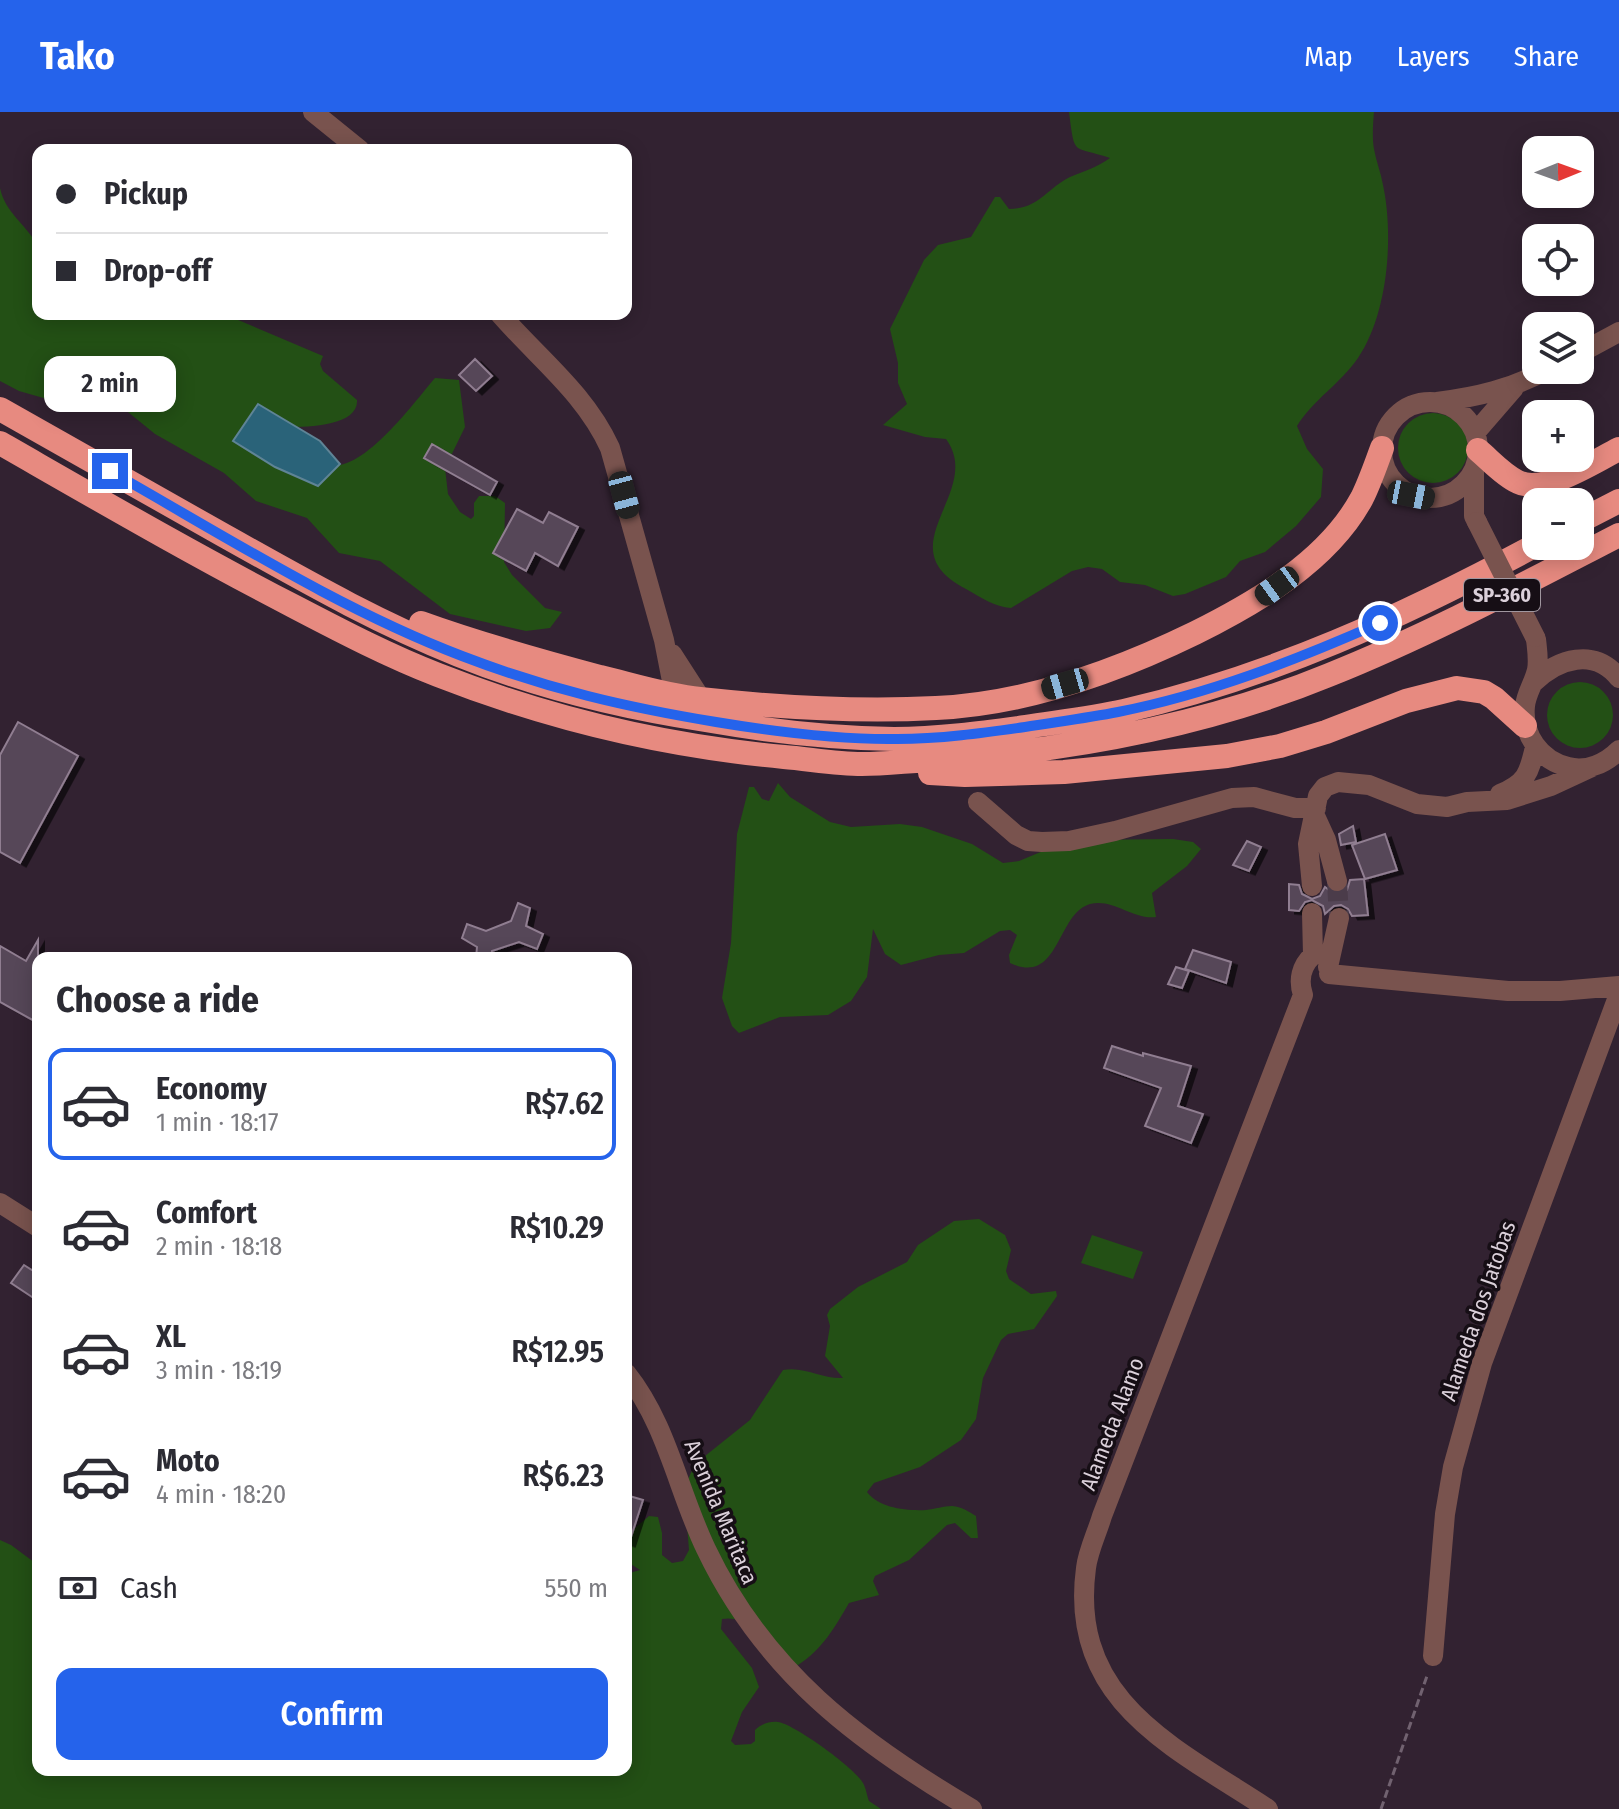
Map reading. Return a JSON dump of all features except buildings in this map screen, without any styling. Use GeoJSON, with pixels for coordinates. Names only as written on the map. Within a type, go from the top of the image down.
{"type":"FeatureCollection","features":[{"type":"Feature","properties":{"kind":"highway","name":"SP-360"},"geometry":{"type":"LineString","coordinates":[[0,409],[330,595],[461,656],[537,684],[603,702],[759,729],[831,737],[899,739],[965,735],[1120,712],[1206,689],[1331,645],[1434,599],[1522,552]]}},
{"type":"Feature","properties":{"kind":"highway","name":"SP-360"},"geometry":{"type":"LineString","coordinates":[[0,443],[235,576],[363,642],[448,679],[628,735],[743,753],[860,764],[1003,755],[1082,745],[1132,735],[1258,701],[1328,676],[1430,631],[1619,535]]}},
{"type":"Feature","properties":{"kind":"highway"},"geometry":{"type":"LineString","coordinates":[[330,595],[358,600],[446,632],[537,659],[701,699],[823,708],[937,708],[1000,700],[1096,674],[1168,646],[1256,601],[1298,571],[1344,526],[1362,498],[1382,448]]}},
{"type":"Feature","properties":{"kind":"highway"},"geometry":{"type":"LineString","coordinates":[[1475,451],[1521,484],[1538,486],[1619,449]]}},
{"type":"Feature","properties":{"kind":"highway"},"geometry":{"type":"LineString","coordinates":[[1594,514],[1619,501]]}},
{"type":"Feature","properties":{"kind":"highway"},"geometry":{"type":"LineString","coordinates":[[860,764],[937,774],[1002,774],[1124,768],[1227,756],[1280,746],[1406,701],[1457,688],[1484,692],[1494,698],[1530,736]]}},
{"type":"Feature","properties":{"kind":"street"},"geometry":{"type":"LineString","coordinates":[[313,112],[353,144]]}},
{"type":"Feature","properties":{"kind":"street"},"geometry":{"type":"LineString","coordinates":[[506,320],[570,386],[601,429],[619,477],[664,640],[672,681],[667,693]]}},
{"type":"Feature","properties":{"kind":"street"},"geometry":{"type":"LineString","coordinates":[[1594,345],[1619,332]]}},
{"type":"Feature","properties":{"kind":"street"},"geometry":{"type":"LineString","coordinates":[[1476,519],[1430,499],[1411,495],[1395,484],[1385,467],[1382,448],[1387,429],[1399,414],[1416,404],[1482,396],[1522,382]]}},
{"type":"Feature","properties":{"kind":"street"},"geometry":{"type":"LineString","coordinates":[[1430,499],[1448,495],[1463,485],[1475,451],[1517,385]]}},
{"type":"Feature","properties":{"kind":"street"},"geometry":{"type":"LineString","coordinates":[[1435,402],[1452,407],[1466,418],[1475,451],[1476,519],[1536,638],[1538,662],[1525,704],[1530,736],[1528,773],[1522,782],[1489,799]]}},
{"type":"Feature","properties":{"kind":"street"},"geometry":{"type":"LineString","coordinates":[[1536,638],[1571,660]]}},
{"type":"Feature","properties":{"kind":"street"},"geometry":{"type":"LineString","coordinates":[[664,640],[701,699]]}},
{"type":"Feature","properties":{"kind":"street"},"geometry":{"type":"LineString","coordinates":[[1534,682],[1550,667],[1571,660],[1594,661],[1613,671],[1619,678]]}},
{"type":"Feature","properties":{"kind":"street"},"geometry":{"type":"LineString","coordinates":[[1530,736],[1551,761],[1571,769],[1592,767]]}},
{"type":"Feature","properties":{"kind":"street"},"geometry":{"type":"LineString","coordinates":[[1312,886],[1308,844],[1318,796],[1325,787],[1338,782],[1369,785],[1417,804],[1447,807],[1489,799],[1507,800],[1551,786],[1610,759],[1619,750]]}},
{"type":"Feature","properties":{"kind":"street"},"geometry":{"type":"LineString","coordinates":[[978,802],[1016,835],[1028,841],[1042,842],[1069,841],[1115,831],[1232,798],[1254,797],[1315,812]]}},
{"type":"Feature","properties":{"kind":"street"},"geometry":{"type":"LineString","coordinates":[[1315,812],[1337,881]]}},
{"type":"Feature","properties":{"kind":"street"},"geometry":{"type":"LineString","coordinates":[[1312,913],[1323,966]]}},
{"type":"Feature","properties":{"kind":"street"},"geometry":{"type":"LineString","coordinates":[[1323,966],[1339,918]]}},
{"type":"Feature","properties":{"kind":"street"},"geometry":{"type":"LineString","coordinates":[[1323,966],[1508,991],[1619,986]]}},
{"type":"Feature","properties":{"kind":"street","name":"Alameda Alamo"},"geometry":{"type":"LineString","coordinates":[[1268,1809],[1133,1716],[1098,1669],[1086,1627],[1086,1566],[1102,1516],[1303,995],[1316,992],[1323,986],[1323,966]]}},
{"type":"Feature","properties":{"kind":"street","name":"Alameda dos Jatobas"},"geometry":{"type":"LineString","coordinates":[[1433,1656],[1445,1514],[1465,1419],[1482,1363],[1619,994]]}},
{"type":"Feature","properties":{"kind":"street"},"geometry":{"type":"LineString","coordinates":[[0,1203],[32,1223]]}},
{"type":"Feature","properties":{"kind":"street","name":"Avenida Maritaca"},"geometry":{"type":"LineString","coordinates":[[632,1381],[648,1404],[664,1439],[677,1480],[706,1549],[734,1603],[764,1645],[799,1684],[838,1720],[881,1752],[972,1809]]}},
{"type":"Feature","properties":{"kind":"path"},"geometry":{"type":"LineString","coordinates":[[1381,1809],[1433,1656]]}},
{"type":"Feature","properties":{"kind":"green space"},"geometry":{"type":"Polygon","coordinates":[[[1069,112],[1374,112],[1373,144],[1383,185],[1388,227],[1386,274],[1376,320],[1358,358],[1297,426],[1307,449],[1323,469],[1321,497],[1296,526],[1265,552],[1240,561],[1226,577],[1185,594],[1173,596],[1145,585],[1120,582],[1102,569],[1088,567],[1072,571],[1011,608],[993,604],[966,589],[943,573],[934,555],[934,537],[954,479],[955,459],[946,439],[925,437],[883,425],[907,404],[898,383],[898,363],[890,329],[924,260],[938,245],[971,237],[995,197],[1000,197],[1009,209],[1028,206],[1070,177],[1110,158],[1078,147],[1069,112]]]}},
{"type":"Feature","properties":{"kind":"green space"},"geometry":{"type":"Polygon","coordinates":[[[0,188],[6,205],[32,237],[32,320],[238,320],[323,356],[320,364],[323,371],[357,400],[355,410],[347,417],[320,425],[266,427],[325,464],[339,465],[354,460],[370,449],[401,419],[435,378],[459,380],[465,427],[445,468],[448,494],[460,512],[471,519],[474,503],[479,496],[495,496],[505,503],[504,562],[512,575],[545,608],[562,612],[550,628],[526,631],[450,614],[380,561],[339,553],[307,518],[256,501],[224,473],[155,434],[112,399],[74,396],[47,399],[19,391],[0,381],[0,188]]]}},
{"type":"Feature","properties":{"kind":"green space"},"geometry":{"type":"Polygon","coordinates":[[[1426,413],[1440,413],[1462,428],[1468,448],[1466,461],[1458,473],[1440,483],[1426,483],[1404,468],[1398,455],[1398,441],[1413,419],[1426,413]]]}},
{"type":"Feature","properties":{"kind":"green space"},"geometry":{"type":"Polygon","coordinates":[[[1586,682],[1604,691],[1611,702],[1611,728],[1604,739],[1593,746],[1574,748],[1556,739],[1549,728],[1547,709],[1556,691],[1567,684],[1586,682]]]}},
{"type":"Feature","properties":{"kind":"green space"},"geometry":{"type":"Polygon","coordinates":[[[778,783],[790,797],[830,822],[851,827],[900,824],[922,827],[972,844],[1003,863],[1019,861],[1055,846],[1088,840],[1173,839],[1193,842],[1201,849],[1187,866],[1152,893],[1156,917],[1139,915],[1107,904],[1090,904],[1079,910],[1048,957],[1039,965],[1026,967],[1010,963],[1009,955],[1017,935],[1010,930],[1000,931],[964,953],[939,955],[901,965],[885,954],[873,929],[867,977],[851,1001],[828,1015],[780,1017],[739,1033],[732,1026],[722,998],[731,943],[737,834],[749,787],[754,787],[762,799],[769,801],[778,783]]]}},
{"type":"Feature","properties":{"kind":"green space"},"geometry":{"type":"Polygon","coordinates":[[[979,1219],[1005,1235],[1011,1250],[1006,1271],[1009,1279],[1031,1294],[1056,1291],[1057,1296],[1034,1329],[1008,1334],[1001,1340],[983,1378],[976,1419],[961,1440],[920,1467],[874,1483],[867,1492],[878,1502],[902,1509],[962,1508],[976,1516],[978,1538],[971,1538],[955,1523],[947,1525],[909,1560],[875,1576],[873,1581],[879,1595],[849,1603],[821,1645],[798,1665],[779,1660],[740,1621],[722,1619],[721,1629],[752,1668],[759,1687],[742,1712],[731,1741],[735,1745],[751,1744],[755,1741],[755,1730],[760,1726],[772,1722],[786,1725],[810,1738],[849,1767],[863,1783],[869,1801],[881,1809],[0,1809],[0,1540],[32,1561],[32,1776],[632,1776],[632,1572],[640,1570],[632,1565],[632,1529],[649,1516],[658,1517],[662,1555],[672,1563],[683,1561],[689,1550],[684,1488],[695,1464],[750,1420],[783,1370],[843,1378],[825,1356],[830,1309],[858,1287],[907,1262],[918,1245],[954,1221],[979,1219]]]}},
{"type":"Feature","properties":{"kind":"green space"},"geometry":{"type":"Polygon","coordinates":[[[1092,1235],[1143,1252],[1133,1279],[1081,1263],[1092,1235]]]}},
{"type":"Feature","properties":{"kind":"water"},"geometry":{"type":"Polygon","coordinates":[[[258,404],[320,441],[340,464],[318,486],[275,467],[233,441],[258,404]]]}},
{"type":"Feature","properties":{"kind":"tunnel"},"geometry":{"type":"LineString","coordinates":[[1337,881],[1339,918]]}},
{"type":"Feature","properties":{"kind":"route"},"geometry":{"type":"LineString","coordinates":[[110,471],[330,595],[461,656],[537,684],[603,702],[759,729],[831,737],[899,739],[965,735],[1120,712],[1278,666],[1380,623]]}}]}
